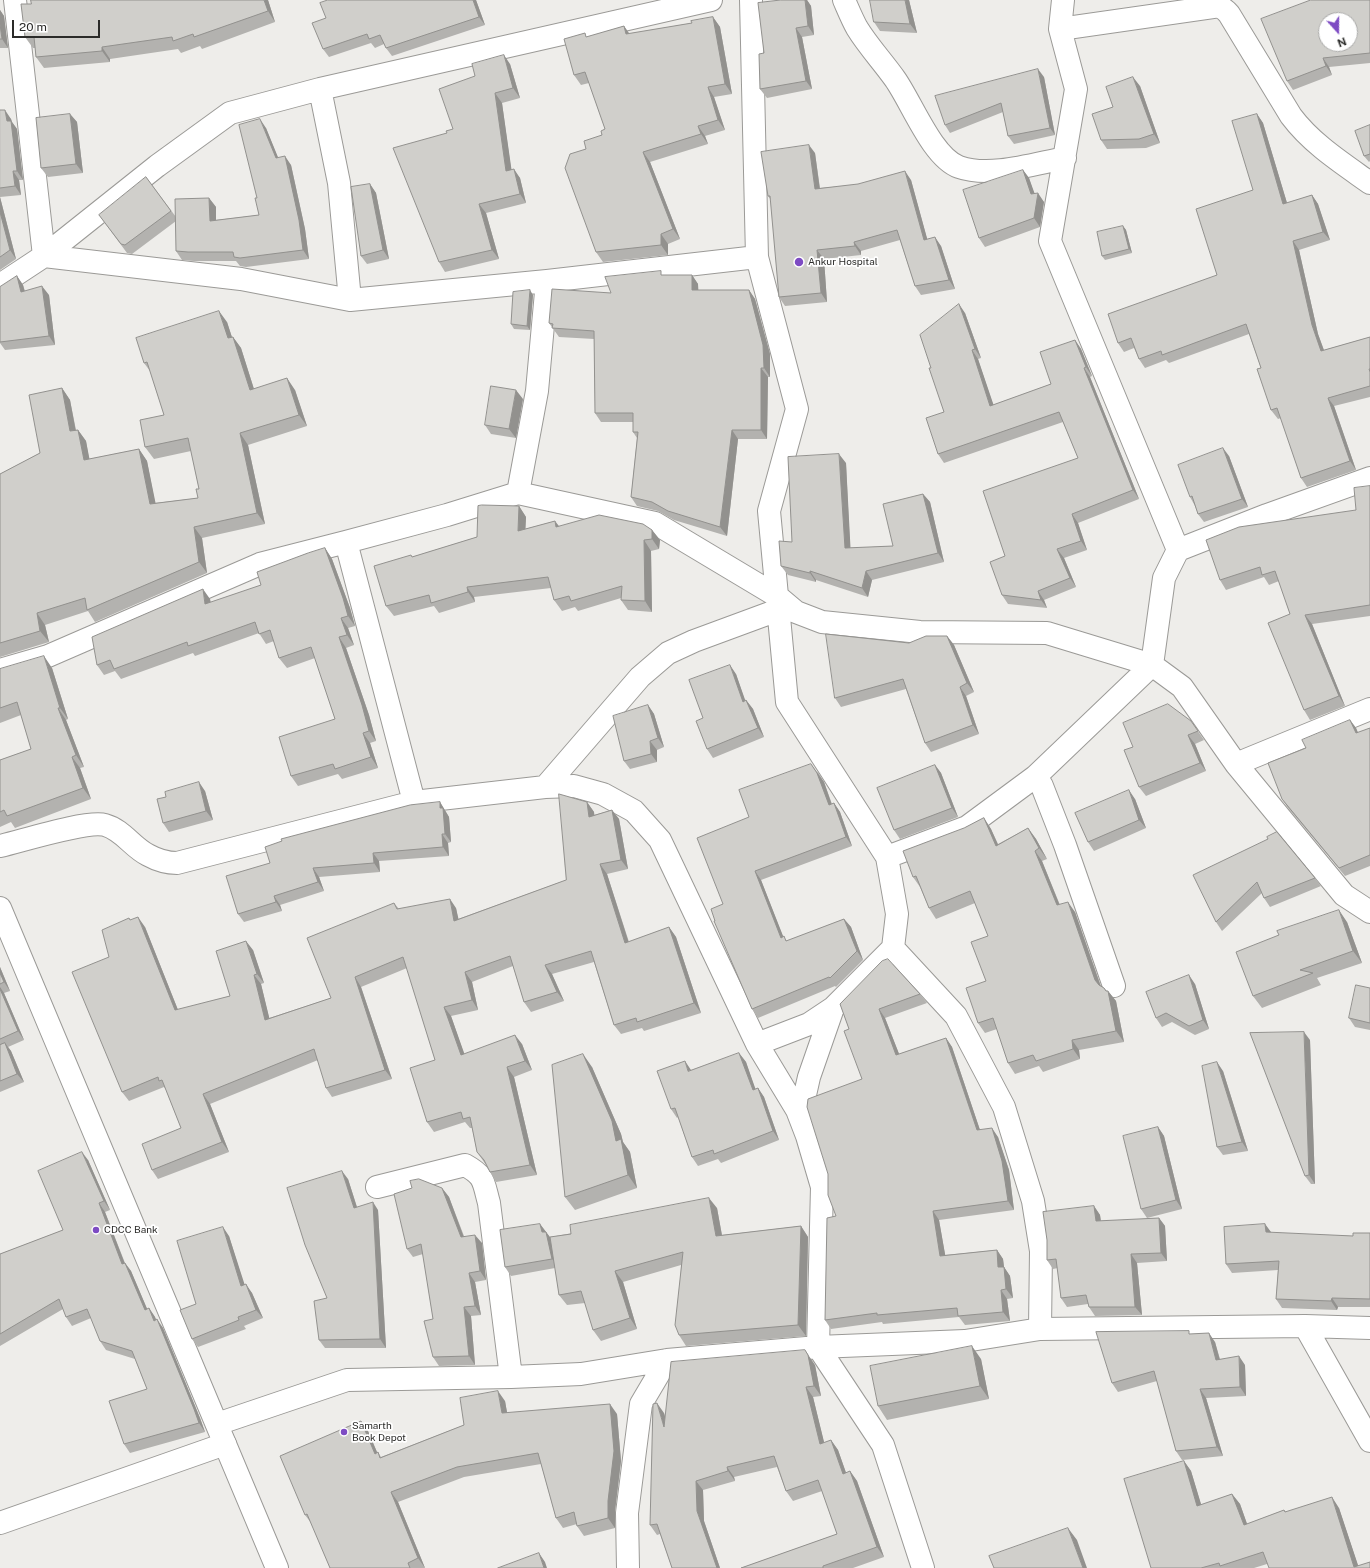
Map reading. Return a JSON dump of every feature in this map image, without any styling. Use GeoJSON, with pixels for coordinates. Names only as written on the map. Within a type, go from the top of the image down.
{"type":"FeatureCollection","features":[{"type":"Feature","properties":{"kind":"street"},"geometry":{"type":"LineString","coordinates":[[15,0],[44,256]]}},
{"type":"Feature","properties":{"kind":"street"},"geometry":{"type":"LineString","coordinates":[[0,285],[44,256],[157,166],[230,113],[320,89],[711,0]]}},
{"type":"Feature","properties":{"kind":"street"},"geometry":{"type":"LineString","coordinates":[[751,0],[757,257],[797,408],[769,511],[787,702],[887,857],[897,914],[893,948],[832,1008],[808,1024],[758,1044]]}},
{"type":"Feature","properties":{"kind":"street"},"geometry":{"type":"LineString","coordinates":[[844,0],[857,27],[896,80],[933,144],[945,158],[958,166],[977,171],[1000,170],[1065,158]]}},
{"type":"Feature","properties":{"kind":"street"},"geometry":{"type":"LineString","coordinates":[[1063,0],[1060,29],[1076,89],[1050,241],[1178,550]]}},
{"type":"Feature","properties":{"kind":"street"},"geometry":{"type":"LineString","coordinates":[[1060,29],[1213,7],[1225,9],[1299,127],[1322,149],[1370,183]]}},
{"type":"Feature","properties":{"kind":"street"},"geometry":{"type":"LineString","coordinates":[[320,89],[339,183],[350,300]]}},
{"type":"Feature","properties":{"kind":"street"},"geometry":{"type":"LineString","coordinates":[[44,256],[241,278],[350,300],[547,281],[757,257]]}},
{"type":"Feature","properties":{"kind":"street"},"geometry":{"type":"LineString","coordinates":[[518,493],[537,391],[547,281]]}},
{"type":"Feature","properties":{"kind":"street"},"geometry":{"type":"LineString","coordinates":[[887,857],[967,827],[1036,776],[1152,665],[1164,578],[1178,550],[1267,515],[1370,478]]}},
{"type":"Feature","properties":{"kind":"street"},"geometry":{"type":"LineString","coordinates":[[0,670],[48,656],[260,564],[447,515],[518,493],[655,523],[778,603],[822,622],[920,632],[1047,633],[1152,665],[1182,687],[1236,764],[1344,895],[1370,912]]}},
{"type":"Feature","properties":{"kind":"street"},"geometry":{"type":"LineString","coordinates":[[346,542],[414,802]]}},
{"type":"Feature","properties":{"kind":"street"},"geometry":{"type":"LineString","coordinates":[[545,787],[640,677],[668,653],[778,603]]}},
{"type":"Feature","properties":{"kind":"street"},"geometry":{"type":"LineString","coordinates":[[1236,764],[1370,709]]}},
{"type":"Feature","properties":{"kind":"street"},"geometry":{"type":"LineString","coordinates":[[1036,776],[1042,786],[1065,845],[1114,986]]}},
{"type":"Feature","properties":{"kind":"street"},"geometry":{"type":"LineString","coordinates":[[0,846],[83,826],[104,825],[120,833],[147,855],[164,862],[177,863],[414,802],[545,787],[574,786],[603,794],[634,811],[660,840],[758,1044],[786,1090],[800,1117],[822,1187],[818,1347],[883,1445],[922,1568]]}},
{"type":"Feature","properties":{"kind":"street"},"geometry":{"type":"LineString","coordinates":[[0,908],[277,1568]]}},
{"type":"Feature","properties":{"kind":"street"},"geometry":{"type":"LineString","coordinates":[[893,948],[956,1016],[1004,1107],[1033,1201],[1040,1244],[1040,1329]]}},
{"type":"Feature","properties":{"kind":"street"},"geometry":{"type":"LineString","coordinates":[[800,1117],[809,1077],[832,1008]]}},
{"type":"Feature","properties":{"kind":"street"},"geometry":{"type":"LineString","coordinates":[[377,1187],[465,1165],[477,1171],[483,1180],[489,1202],[512,1377]]}},
{"type":"Feature","properties":{"kind":"street"},"geometry":{"type":"LineString","coordinates":[[217,1424],[347,1380],[512,1377],[580,1374],[667,1360],[818,1347],[965,1341],[1040,1329],[1305,1326],[1370,1328]]}},
{"type":"Feature","properties":{"kind":"street"},"geometry":{"type":"LineString","coordinates":[[1305,1326],[1370,1442]]}},
{"type":"Feature","properties":{"kind":"street"},"geometry":{"type":"LineString","coordinates":[[628,1568],[627,1513],[641,1404],[667,1360]]}},
{"type":"Feature","properties":{"kind":"street"},"geometry":{"type":"LineString","coordinates":[[0,1523],[225,1444]]}},
{"type":"Feature","properties":{"kind":"building"},"geometry":{"type":"Polygon","coordinates":[[[31,0],[264,0],[268,11],[194,37],[193,34],[173,41],[172,37],[102,47],[102,51],[36,57],[34,37],[25,37],[21,4],[31,4],[31,0]]]}},
{"type":"Feature","properties":{"kind":"building"},"geometry":{"type":"Polygon","coordinates":[[[328,0],[473,0],[479,17],[386,48],[380,35],[369,39],[367,34],[323,49],[312,23],[326,18],[320,3],[328,0]]]}},
{"type":"Feature","properties":{"kind":"building"},"geometry":{"type":"Polygon","coordinates":[[[781,0],[805,0],[808,26],[796,28],[806,81],[760,89],[759,54],[764,53],[758,3],[781,0]]]}},
{"type":"Feature","properties":{"kind":"building"},"geometry":{"type":"Polygon","coordinates":[[[870,0],[905,0],[910,24],[874,22],[870,0]]]}},
{"type":"Feature","properties":{"kind":"building"},"geometry":{"type":"Polygon","coordinates":[[[1311,0],[1370,0],[1370,53],[1323,58],[1326,66],[1287,81],[1261,19],[1311,0]]]}},
{"type":"Feature","properties":{"kind":"building"},"geometry":{"type":"Polygon","coordinates":[[[713,17],[725,84],[708,87],[718,120],[698,126],[701,134],[643,152],[673,229],[661,234],[661,245],[596,252],[565,168],[570,154],[586,149],[584,141],[602,135],[601,131],[605,129],[585,72],[574,75],[564,39],[585,33],[586,37],[624,26],[626,34],[692,23],[691,21],[713,17]]]}},
{"type":"Feature","properties":{"kind":"building"},"geometry":{"type":"Polygon","coordinates":[[[0,24],[2,39],[0,39],[0,24]]]}},
{"type":"Feature","properties":{"kind":"building"},"geometry":{"type":"Polygon","coordinates":[[[504,55],[513,88],[495,93],[506,171],[514,169],[520,194],[479,204],[492,250],[439,262],[393,148],[447,133],[446,131],[453,129],[439,89],[475,76],[472,64],[504,55]]]}},
{"type":"Feature","properties":{"kind":"building"},"geometry":{"type":"Polygon","coordinates":[[[1038,69],[1050,128],[1008,136],[1001,103],[945,125],[935,96],[1038,69]]]}},
{"type":"Feature","properties":{"kind":"building"},"geometry":{"type":"Polygon","coordinates":[[[1133,77],[1154,134],[1139,139],[1101,140],[1092,114],[1113,107],[1106,87],[1133,77]]]}},
{"type":"Feature","properties":{"kind":"building"},"geometry":{"type":"Polygon","coordinates":[[[0,110],[5,110],[7,121],[11,121],[17,171],[13,171],[15,186],[0,188],[0,110]]]}},
{"type":"Feature","properties":{"kind":"building"},"geometry":{"type":"Polygon","coordinates":[[[70,114],[76,164],[41,168],[36,118],[70,114]]]}},
{"type":"Feature","properties":{"kind":"building"},"geometry":{"type":"Polygon","coordinates":[[[1257,114],[1283,204],[1312,195],[1323,232],[1293,241],[1312,325],[1321,351],[1370,337],[1370,386],[1328,398],[1350,461],[1301,478],[1277,408],[1271,410],[1257,369],[1261,368],[1246,324],[1162,355],[1161,351],[1139,359],[1131,338],[1118,343],[1108,314],[1217,275],[1196,209],[1253,190],[1232,121],[1257,114]]]}},
{"type":"Feature","properties":{"kind":"building"},"geometry":{"type":"Polygon","coordinates":[[[260,119],[276,158],[285,156],[299,220],[303,250],[240,258],[234,257],[233,252],[176,251],[175,199],[209,198],[210,221],[259,215],[255,198],[257,198],[239,125],[260,119]]]}},
{"type":"Feature","properties":{"kind":"building"},"geometry":{"type":"Polygon","coordinates":[[[1370,125],[1370,154],[1364,156],[1355,131],[1370,125]]]}},
{"type":"Feature","properties":{"kind":"building"},"geometry":{"type":"Polygon","coordinates":[[[809,145],[815,189],[858,184],[905,171],[924,240],[935,237],[949,280],[915,286],[897,230],[854,242],[855,246],[817,250],[821,293],[779,297],[770,196],[768,196],[761,152],[809,145]]]}},
{"type":"Feature","properties":{"kind":"building"},"geometry":{"type":"Polygon","coordinates":[[[1023,170],[1031,194],[1038,193],[1034,218],[979,238],[963,190],[1023,170]]]}},
{"type":"Feature","properties":{"kind":"building"},"geometry":{"type":"Polygon","coordinates":[[[146,177],[171,211],[125,245],[121,244],[99,215],[146,177]]]}},
{"type":"Feature","properties":{"kind":"building"},"geometry":{"type":"Polygon","coordinates":[[[370,184],[383,250],[361,256],[351,187],[370,184]]]}},
{"type":"Feature","properties":{"kind":"building"},"geometry":{"type":"Polygon","coordinates":[[[0,212],[10,250],[0,257],[0,212]]]}},
{"type":"Feature","properties":{"kind":"building"},"geometry":{"type":"Polygon","coordinates":[[[1123,226],[1129,249],[1102,256],[1097,232],[1123,226]]]}},
{"type":"Feature","properties":{"kind":"building"},"geometry":{"type":"Polygon","coordinates":[[[661,271],[661,275],[692,275],[692,290],[749,290],[763,345],[764,368],[761,368],[761,430],[732,430],[720,527],[668,511],[652,502],[631,497],[638,432],[633,432],[633,413],[595,413],[594,331],[552,328],[553,324],[549,323],[552,289],[611,293],[605,277],[661,271]]]}},
{"type":"Feature","properties":{"kind":"building"},"geometry":{"type":"Polygon","coordinates":[[[17,276],[21,292],[42,286],[49,336],[0,342],[0,287],[17,276]]]}},
{"type":"Feature","properties":{"kind":"building"},"geometry":{"type":"Polygon","coordinates":[[[530,290],[527,326],[511,324],[513,292],[530,290]]]}},
{"type":"Feature","properties":{"kind":"building"},"geometry":{"type":"Polygon","coordinates":[[[959,304],[975,349],[972,350],[990,406],[1051,384],[1040,352],[1075,340],[1086,367],[1084,368],[1133,490],[1072,514],[1081,541],[1057,549],[1070,578],[1038,591],[1041,600],[1002,595],[990,562],[1005,556],[983,491],[1078,458],[1059,412],[938,454],[926,418],[944,412],[929,368],[931,368],[920,335],[959,304]]]}},
{"type":"Feature","properties":{"kind":"building"},"geometry":{"type":"Polygon","coordinates":[[[219,311],[228,338],[233,337],[250,390],[287,378],[299,415],[240,433],[257,513],[194,527],[199,562],[87,610],[85,598],[37,613],[40,631],[0,643],[0,474],[40,453],[29,395],[62,388],[70,431],[78,430],[84,460],[139,449],[150,504],[198,498],[196,489],[199,489],[188,438],[145,447],[140,420],[164,415],[147,362],[144,363],[136,338],[219,311]]]}},
{"type":"Feature","properties":{"kind":"building"},"geometry":{"type":"Polygon","coordinates":[[[491,386],[516,390],[509,429],[485,425],[491,386]]]}},
{"type":"Feature","properties":{"kind":"building"},"geometry":{"type":"Polygon","coordinates":[[[1223,448],[1242,499],[1198,514],[1192,496],[1190,497],[1178,465],[1223,448]]]}},
{"type":"Feature","properties":{"kind":"building"},"geometry":{"type":"Polygon","coordinates":[[[839,454],[845,548],[893,546],[883,504],[923,494],[938,553],[866,571],[862,588],[810,571],[810,573],[781,566],[779,541],[792,542],[788,457],[839,454]]]}},
{"type":"Feature","properties":{"kind":"building"},"geometry":{"type":"Polygon","coordinates":[[[1370,486],[1370,605],[1305,615],[1339,696],[1304,710],[1268,623],[1290,614],[1275,571],[1262,575],[1260,567],[1220,580],[1206,540],[1239,527],[1356,510],[1354,488],[1370,486]]]}},
{"type":"Feature","properties":{"kind":"building"},"geometry":{"type":"Polygon","coordinates":[[[478,506],[519,506],[518,531],[555,521],[556,527],[599,515],[643,524],[652,530],[652,539],[644,540],[645,601],[621,600],[622,586],[571,601],[569,596],[554,600],[548,577],[467,587],[468,592],[431,603],[429,595],[386,606],[374,566],[411,555],[412,557],[477,537],[478,506]]]}},
{"type":"Feature","properties":{"kind":"building"},"geometry":{"type":"Polygon","coordinates":[[[325,548],[348,616],[341,618],[347,635],[339,637],[362,705],[369,731],[363,733],[371,757],[335,769],[333,764],[291,776],[279,737],[335,719],[311,647],[279,658],[270,630],[259,634],[255,622],[188,646],[187,642],[114,669],[110,660],[97,665],[92,637],[203,589],[205,604],[261,585],[257,572],[325,548]]]}},
{"type":"Feature","properties":{"kind":"building"},"geometry":{"type":"Polygon","coordinates":[[[826,634],[909,643],[926,636],[947,636],[967,683],[960,687],[973,725],[925,743],[903,679],[835,698],[826,634]]]}},
{"type":"Feature","properties":{"kind":"building"},"geometry":{"type":"Polygon","coordinates":[[[44,656],[60,708],[58,708],[76,755],[72,757],[83,788],[7,816],[4,810],[0,812],[0,760],[31,749],[17,702],[0,708],[0,669],[44,656]]]}},
{"type":"Feature","properties":{"kind":"building"},"geometry":{"type":"Polygon","coordinates":[[[730,665],[743,702],[746,700],[758,728],[707,749],[696,721],[703,718],[689,680],[730,665]]]}},
{"type":"Feature","properties":{"kind":"building"},"geometry":{"type":"Polygon","coordinates":[[[1168,704],[1191,721],[1198,731],[1188,735],[1200,763],[1139,787],[1124,750],[1133,747],[1123,723],[1168,704]]]}},
{"type":"Feature","properties":{"kind":"building"},"geometry":{"type":"Polygon","coordinates":[[[648,705],[658,738],[650,741],[651,754],[624,761],[613,716],[648,705]]]}},
{"type":"Feature","properties":{"kind":"building"},"geometry":{"type":"Polygon","coordinates":[[[1350,720],[1356,733],[1370,728],[1370,855],[1339,868],[1282,799],[1268,763],[1306,748],[1302,740],[1350,720]]]}},
{"type":"Feature","properties":{"kind":"building"},"geometry":{"type":"Polygon","coordinates":[[[811,764],[817,773],[829,805],[834,803],[846,837],[755,871],[781,938],[784,936],[786,941],[844,919],[857,951],[830,978],[829,977],[752,1009],[714,921],[711,909],[723,904],[697,838],[749,817],[739,790],[811,764]]]}},
{"type":"Feature","properties":{"kind":"building"},"geometry":{"type":"Polygon","coordinates":[[[935,765],[952,808],[894,830],[877,788],[935,765]]]}},
{"type":"Feature","properties":{"kind":"building"},"geometry":{"type":"Polygon","coordinates":[[[199,782],[206,811],[163,823],[157,799],[166,797],[165,792],[199,782]]]}},
{"type":"Feature","properties":{"kind":"building"},"geometry":{"type":"Polygon","coordinates":[[[1129,790],[1139,820],[1088,842],[1075,813],[1129,790]]]}},
{"type":"Feature","properties":{"kind":"building"},"geometry":{"type":"Polygon","coordinates":[[[559,794],[587,802],[589,817],[612,810],[621,860],[600,864],[625,943],[669,927],[694,1003],[637,1022],[636,1018],[614,1025],[591,951],[545,965],[557,992],[524,1002],[510,956],[465,972],[472,1000],[444,1007],[461,1055],[515,1035],[525,1061],[507,1067],[530,1165],[490,1172],[484,1160],[477,1152],[470,1117],[463,1119],[461,1112],[427,1122],[410,1068],[435,1060],[403,957],[355,977],[385,1070],[326,1088],[314,1049],[203,1094],[222,1142],[152,1170],[142,1144],[181,1128],[162,1080],[159,1081],[158,1077],[122,1092],[72,972],[109,957],[102,930],[129,918],[130,920],[138,917],[175,1010],[230,996],[216,951],[246,941],[257,974],[254,975],[265,1020],[331,998],[307,938],[394,903],[397,909],[450,899],[454,921],[566,880],[559,794]]]}},
{"type":"Feature","properties":{"kind":"building"},"geometry":{"type":"Polygon","coordinates":[[[440,802],[440,808],[443,808],[445,834],[442,834],[443,847],[373,853],[374,863],[313,868],[318,882],[274,896],[276,902],[238,914],[226,876],[270,863],[265,847],[282,841],[281,839],[410,805],[440,802]]]}},
{"type":"Feature","properties":{"kind":"building"},"geometry":{"type":"Polygon","coordinates":[[[984,818],[996,846],[1028,828],[1039,848],[1035,851],[1057,905],[1068,902],[1095,980],[1106,991],[1108,991],[1116,1031],[1072,1040],[1073,1049],[1036,1061],[1033,1055],[1008,1063],[993,1018],[978,1023],[966,988],[986,981],[971,942],[988,936],[970,891],[929,908],[916,876],[913,877],[903,851],[964,828],[984,818]]]}},
{"type":"Feature","properties":{"kind":"building"},"geometry":{"type":"Polygon","coordinates":[[[1277,832],[1315,878],[1264,898],[1257,882],[1216,922],[1193,875],[1268,839],[1267,837],[1277,832]]]}},
{"type":"Feature","properties":{"kind":"building"},"geometry":{"type":"Polygon","coordinates":[[[1339,910],[1353,951],[1300,970],[1313,973],[1253,996],[1236,952],[1279,935],[1277,931],[1339,910]]]}},
{"type":"Feature","properties":{"kind":"building"},"geometry":{"type":"Polygon","coordinates":[[[888,959],[920,994],[879,1009],[896,1055],[946,1038],[977,1130],[992,1128],[1002,1161],[1008,1201],[933,1211],[940,1256],[997,1250],[998,1267],[1004,1267],[1006,1289],[1001,1290],[1003,1312],[958,1316],[957,1308],[877,1315],[877,1313],[825,1320],[827,1218],[836,1216],[828,1195],[828,1174],[807,1107],[808,1099],[862,1079],[844,1031],[849,1029],[840,1004],[882,961],[888,959]]]}},
{"type":"Feature","properties":{"kind":"building"},"geometry":{"type":"Polygon","coordinates":[[[0,973],[4,982],[0,984],[0,973]]]}},
{"type":"Feature","properties":{"kind":"building"},"geometry":{"type":"Polygon","coordinates":[[[1189,975],[1203,1020],[1189,1026],[1166,1013],[1156,1018],[1146,992],[1189,975]]]}},
{"type":"Feature","properties":{"kind":"building"},"geometry":{"type":"Polygon","coordinates":[[[1356,985],[1370,988],[1370,1023],[1349,1018],[1356,985]]]}},
{"type":"Feature","properties":{"kind":"building"},"geometry":{"type":"Polygon","coordinates":[[[0,989],[18,1031],[0,1039],[0,989]]]}},
{"type":"Feature","properties":{"kind":"building"},"geometry":{"type":"Polygon","coordinates":[[[1304,1032],[1309,1175],[1305,1176],[1250,1033],[1304,1032]]]}},
{"type":"Feature","properties":{"kind":"building"},"geometry":{"type":"Polygon","coordinates":[[[5,1043],[17,1074],[0,1081],[0,1045],[5,1043]]]}},
{"type":"Feature","properties":{"kind":"building"},"geometry":{"type":"Polygon","coordinates":[[[739,1053],[753,1090],[758,1088],[773,1131],[714,1154],[713,1150],[692,1157],[675,1108],[671,1109],[657,1071],[685,1061],[688,1071],[739,1053]]]}},
{"type":"Feature","properties":{"kind":"building"},"geometry":{"type":"Polygon","coordinates":[[[583,1054],[612,1121],[616,1141],[621,1139],[628,1175],[565,1197],[552,1065],[583,1054]]]}},
{"type":"Feature","properties":{"kind":"building"},"geometry":{"type":"Polygon","coordinates":[[[1217,1062],[1242,1142],[1217,1147],[1202,1066],[1217,1062]]]}},
{"type":"Feature","properties":{"kind":"building"},"geometry":{"type":"Polygon","coordinates":[[[1158,1127],[1176,1200],[1141,1209],[1123,1136],[1158,1127]]]}},
{"type":"Feature","properties":{"kind":"building"},"geometry":{"type":"Polygon","coordinates":[[[82,1152],[104,1201],[99,1203],[122,1264],[125,1263],[145,1310],[149,1308],[154,1321],[157,1319],[199,1423],[124,1444],[109,1401],[147,1389],[132,1351],[100,1341],[87,1309],[66,1317],[59,1299],[0,1334],[0,1254],[63,1230],[38,1171],[82,1152]]]}},
{"type":"Feature","properties":{"kind":"building"},"geometry":{"type":"Polygon","coordinates":[[[342,1171],[354,1208],[373,1202],[380,1339],[319,1340],[314,1301],[327,1298],[305,1245],[287,1188],[342,1171]]]}},
{"type":"Feature","properties":{"kind":"building"},"geometry":{"type":"Polygon","coordinates":[[[419,1179],[442,1188],[461,1237],[475,1235],[480,1271],[469,1273],[475,1306],[464,1307],[469,1356],[433,1357],[424,1321],[433,1319],[421,1244],[407,1249],[394,1194],[412,1188],[410,1181],[419,1179]]]}},
{"type":"Feature","properties":{"kind":"building"},"geometry":{"type":"Polygon","coordinates":[[[709,1198],[716,1236],[801,1226],[798,1325],[679,1335],[675,1325],[683,1252],[615,1271],[630,1318],[593,1330],[581,1291],[559,1295],[550,1237],[571,1234],[570,1225],[709,1198]]]}},
{"type":"Feature","properties":{"kind":"building"},"geometry":{"type":"Polygon","coordinates":[[[1094,1206],[1096,1221],[1159,1218],[1161,1253],[1131,1254],[1135,1307],[1089,1307],[1086,1295],[1061,1298],[1056,1259],[1047,1260],[1047,1240],[1043,1212],[1094,1206]]]}},
{"type":"Feature","properties":{"kind":"building"},"geometry":{"type":"Polygon","coordinates":[[[540,1224],[542,1232],[546,1232],[552,1259],[505,1267],[500,1230],[540,1224]]]}},
{"type":"Feature","properties":{"kind":"building"},"geometry":{"type":"Polygon","coordinates":[[[1265,1224],[1266,1232],[1353,1236],[1353,1233],[1370,1233],[1370,1299],[1332,1298],[1331,1301],[1276,1299],[1279,1261],[1226,1264],[1224,1227],[1265,1224]]]}},
{"type":"Feature","properties":{"kind":"building"},"geometry":{"type":"Polygon","coordinates":[[[223,1227],[241,1286],[246,1284],[256,1310],[238,1317],[239,1320],[192,1339],[180,1310],[196,1304],[177,1241],[223,1227]]]}},
{"type":"Feature","properties":{"kind":"building"},"geometry":{"type":"Polygon","coordinates":[[[1189,1331],[1189,1334],[1209,1333],[1216,1360],[1239,1356],[1240,1387],[1200,1389],[1217,1447],[1176,1451],[1154,1371],[1112,1383],[1096,1332],[1189,1331]]]}},
{"type":"Feature","properties":{"kind":"building"},"geometry":{"type":"Polygon","coordinates":[[[972,1346],[980,1386],[878,1406],[870,1366],[972,1346]]]}},
{"type":"Feature","properties":{"kind":"building"},"geometry":{"type":"Polygon","coordinates":[[[805,1350],[808,1355],[814,1386],[806,1387],[820,1444],[831,1440],[843,1474],[850,1471],[877,1547],[823,1566],[823,1568],[741,1568],[837,1534],[818,1480],[786,1491],[774,1456],[727,1467],[728,1471],[696,1481],[697,1511],[717,1568],[672,1568],[657,1524],[650,1525],[653,1404],[657,1403],[664,1427],[671,1362],[805,1350]]]}},
{"type":"Feature","properties":{"kind":"building"},"geometry":{"type":"Polygon","coordinates":[[[498,1391],[502,1413],[610,1404],[614,1451],[608,1501],[608,1518],[577,1526],[574,1512],[556,1518],[538,1453],[457,1467],[391,1492],[418,1558],[408,1563],[410,1568],[330,1568],[307,1514],[305,1515],[280,1456],[361,1421],[375,1454],[378,1452],[380,1458],[464,1425],[460,1398],[498,1391]]]}},
{"type":"Feature","properties":{"kind":"building"},"geometry":{"type":"Polygon","coordinates":[[[1184,1461],[1197,1506],[1232,1494],[1244,1525],[1284,1510],[1285,1512],[1332,1497],[1354,1567],[1370,1562],[1370,1568],[1269,1568],[1263,1552],[1220,1566],[1219,1563],[1201,1568],[1151,1568],[1124,1479],[1184,1461]]]}},
{"type":"Feature","properties":{"kind":"building"},"geometry":{"type":"Polygon","coordinates":[[[1068,1528],[1083,1568],[994,1568],[989,1556],[1068,1528]]]}},
{"type":"Feature","properties":{"kind":"building"},"geometry":{"type":"Polygon","coordinates":[[[539,1553],[544,1568],[498,1568],[539,1553]]]}},
{"type":"Feature","properties":{"kind":"place","name":"Ankur Hospital"},"geometry":{"type":"Point","coordinates":[799,262]}},
{"type":"Feature","properties":{"kind":"place","name":"CDCC Bank"},"geometry":{"type":"Point","coordinates":[96,1230]}},
{"type":"Feature","properties":{"kind":"place","name":"Samarth Book Depot"},"geometry":{"type":"Point","coordinates":[344,1432]}}]}
